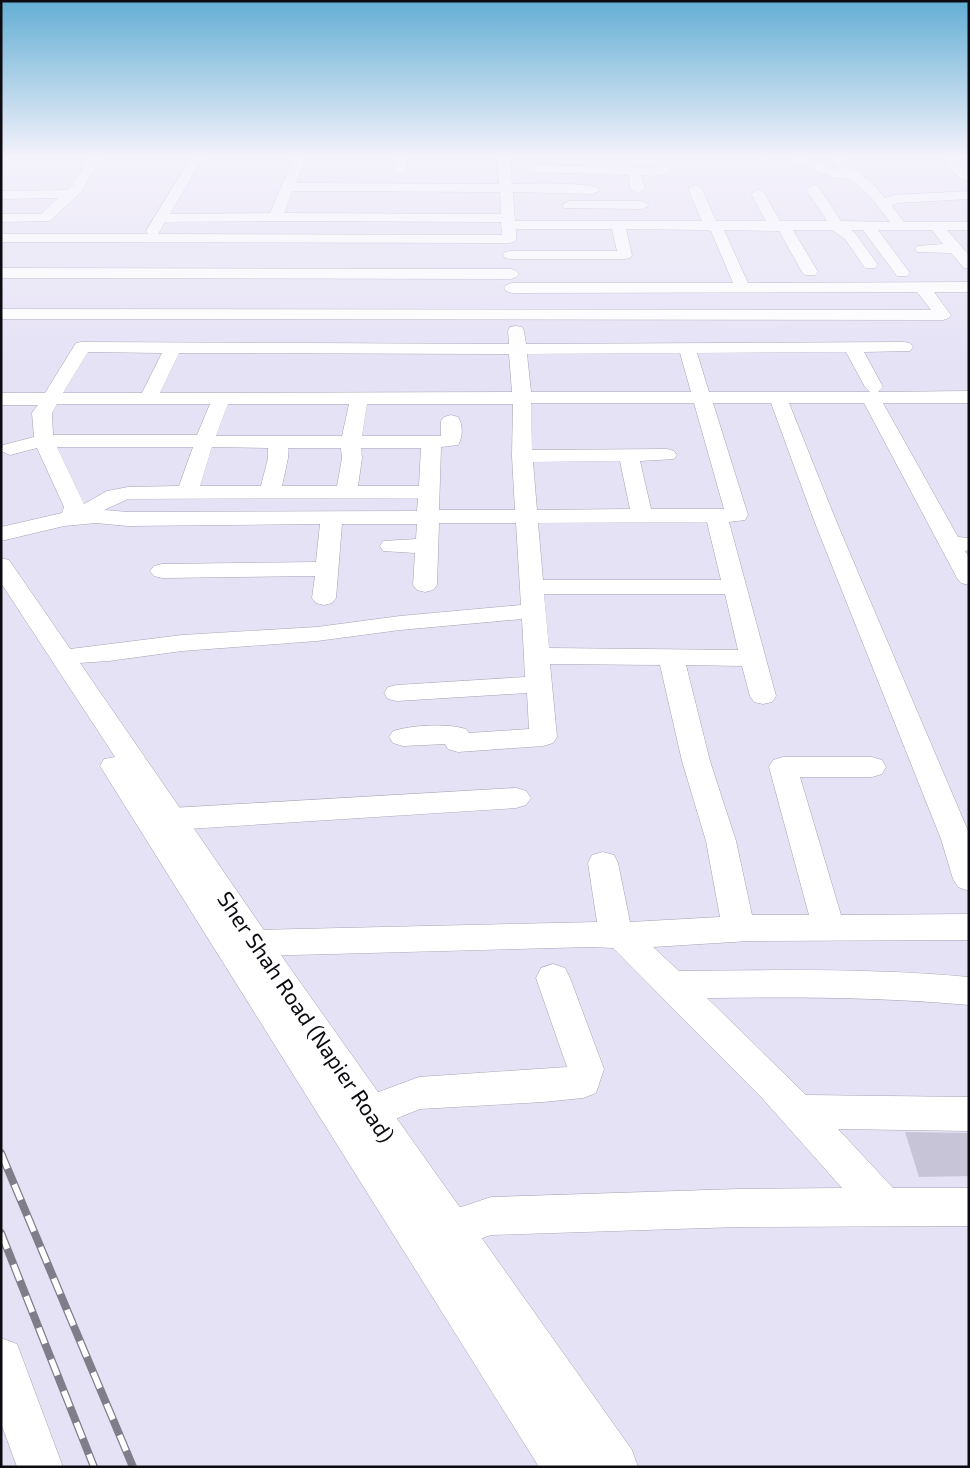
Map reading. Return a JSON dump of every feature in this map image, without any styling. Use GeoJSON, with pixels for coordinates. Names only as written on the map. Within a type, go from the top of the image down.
{"type":"FeatureCollection","features":[{"type":"Feature","properties":{"kind":"street"},"geometry":{"type":"LineString","coordinates":[[149,239],[157,226]]}},
{"type":"Feature","properties":{"kind":"street"},"geometry":{"type":"LineString","coordinates":[[1,238],[388,239],[506,226]]}},
{"type":"Feature","properties":{"kind":"street"},"geometry":{"type":"LineString","coordinates":[[403,737],[456,736],[458,743],[543,737],[522,456],[522,398],[514,316],[510,226]]}},
{"type":"Feature","properties":{"kind":"street"},"geometry":{"type":"LineString","coordinates":[[511,226],[556,255],[625,255],[618,226]]}},
{"type":"Feature","properties":{"kind":"street"},"geometry":{"type":"LineString","coordinates":[[565,226],[969,226]]}},
{"type":"Feature","properties":{"kind":"street"},"geometry":{"type":"LineString","coordinates":[[936,226],[969,265]]}},
{"type":"Feature","properties":{"kind":"street"},"geometry":{"type":"LineString","coordinates":[[713,227],[743,288]]}},
{"type":"Feature","properties":{"kind":"street"},"geometry":{"type":"LineString","coordinates":[[780,227],[810,272]]}},
{"type":"Feature","properties":{"kind":"street"},"geometry":{"type":"LineString","coordinates":[[837,227],[850,236],[870,265]]}},
{"type":"Feature","properties":{"kind":"street"},"geometry":{"type":"LineString","coordinates":[[868,227],[902,273]]}},
{"type":"Feature","properties":{"kind":"street"},"geometry":{"type":"LineString","coordinates":[[835,247],[840,241],[850,236]]}},
{"type":"Feature","properties":{"kind":"street"},"geometry":{"type":"LineString","coordinates":[[382,274],[388,239]]}},
{"type":"Feature","properties":{"kind":"street"},"geometry":{"type":"LineString","coordinates":[[922,248],[955,248]]}},
{"type":"Feature","properties":{"kind":"street"},"geometry":{"type":"LineString","coordinates":[[556,255],[558,274]]}},
{"type":"Feature","properties":{"kind":"street"},"geometry":{"type":"LineString","coordinates":[[597,255],[601,274]]}},
{"type":"Feature","properties":{"kind":"street"},"geometry":{"type":"LineString","coordinates":[[1,273],[382,274],[512,281],[743,288],[969,287]]}},
{"type":"Feature","properties":{"kind":"street"},"geometry":{"type":"LineString","coordinates":[[1,314],[943,315],[922,287]]}},
{"type":"Feature","properties":{"kind":"street"},"geometry":{"type":"LineString","coordinates":[[852,346],[873,392],[960,544],[969,578]]}},
{"type":"Feature","properties":{"kind":"street"},"geometry":{"type":"LineString","coordinates":[[71,518],[75,507],[44,442],[41,418],[50,399],[82,347],[518,349],[904,346]]}},
{"type":"Feature","properties":{"kind":"street"},"geometry":{"type":"LineString","coordinates":[[148,399],[173,348]]}},
{"type":"Feature","properties":{"kind":"street"},"geometry":{"type":"LineString","coordinates":[[1,534],[46,522],[71,518],[108,516],[128,519],[332,519],[737,515],[687,348]]}},
{"type":"Feature","properties":{"kind":"street"},"geometry":{"type":"LineString","coordinates":[[1,399],[778,398],[873,392],[969,397]]}},
{"type":"Feature","properties":{"kind":"street"},"geometry":{"type":"LineString","coordinates":[[347,492],[352,458],[351,442],[359,398]]}},
{"type":"Feature","properties":{"kind":"street"},"geometry":{"type":"LineString","coordinates":[[778,398],[826,523],[956,839],[969,879]]}},
{"type":"Feature","properties":{"kind":"street"},"geometry":{"type":"LineString","coordinates":[[187,493],[221,399]]}},
{"type":"Feature","properties":{"kind":"street"},"geometry":{"type":"LineString","coordinates":[[10,449],[44,442],[204,442],[266,436],[351,442],[451,442],[451,421]]}},
{"type":"Feature","properties":{"kind":"street"},"geometry":{"type":"LineString","coordinates":[[253,519],[278,458],[266,436]]}},
{"type":"Feature","properties":{"kind":"street"},"geometry":{"type":"LineString","coordinates":[[424,585],[431,442]]}},
{"type":"Feature","properties":{"kind":"street"},"geometry":{"type":"LineString","coordinates":[[522,456],[667,455]]}},
{"type":"Feature","properties":{"kind":"street"},"geometry":{"type":"LineString","coordinates":[[629,456],[642,516]]}},
{"type":"Feature","properties":{"kind":"street"},"geometry":{"type":"LineString","coordinates":[[71,518],[115,496],[128,493],[429,492]]}},
{"type":"Feature","properties":{"kind":"street"},"geometry":{"type":"LineString","coordinates":[[716,515],[763,696]]}},
{"type":"Feature","properties":{"kind":"street"},"geometry":{"type":"LineString","coordinates":[[324,598],[332,519]]}},
{"type":"Feature","properties":{"kind":"street"},"geometry":{"type":"LineString","coordinates":[[391,546],[426,546]]}},
{"type":"Feature","properties":{"kind":"street","name":"Sher Shah Road (Napier Road)"},"geometry":{"type":"LineString","coordinates":[[1,565],[55,659],[566,1467]]}},
{"type":"Feature","properties":{"kind":"street"},"geometry":{"type":"LineString","coordinates":[[162,571],[327,569]]}},
{"type":"Feature","properties":{"kind":"street"},"geometry":{"type":"LineString","coordinates":[[532,586],[735,587]]}},
{"type":"Feature","properties":{"kind":"street","name":"Sher Shah Road (Napier Road)"},"geometry":{"type":"LineString","coordinates":[[1,595],[55,659],[172,819],[370,1112],[615,1467]]}},
{"type":"Feature","properties":{"kind":"street"},"geometry":{"type":"LineString","coordinates":[[55,659],[182,643],[317,634],[400,623],[533,611]]}},
{"type":"Feature","properties":{"kind":"street"},"geometry":{"type":"LineString","coordinates":[[537,656],[753,658]]}},
{"type":"Feature","properties":{"kind":"street"},"geometry":{"type":"LineString","coordinates":[[671,657],[696,762],[721,841],[738,928]]}},
{"type":"Feature","properties":{"kind":"street"},"geometry":{"type":"LineString","coordinates":[[397,693],[539,684]]}},
{"type":"Feature","properties":{"kind":"street"},"geometry":{"type":"LineString","coordinates":[[829,928],[784,767],[872,768]]}},
{"type":"Feature","properties":{"kind":"street"},"geometry":{"type":"LineString","coordinates":[[172,819],[516,798]]}},
{"type":"Feature","properties":{"kind":"street"},"geometry":{"type":"LineString","coordinates":[[603,863],[616,936]]}},
{"type":"Feature","properties":{"kind":"street"},"geometry":{"type":"LineString","coordinates":[[616,936],[738,928],[969,928]]}},
{"type":"Feature","properties":{"kind":"street"},"geometry":{"type":"LineString","coordinates":[[256,943],[590,934],[621,936],[798,1112],[884,1207]]}},
{"type":"Feature","properties":{"kind":"street"},"geometry":{"type":"LineString","coordinates":[[370,1112],[419,1093],[583,1082],[586,1068],[553,978]]}},
{"type":"Feature","properties":{"kind":"street"},"geometry":{"type":"LineString","coordinates":[[672,985],[905,984],[969,991]]}},
{"type":"Feature","properties":{"kind":"street"},"geometry":{"type":"LineString","coordinates":[[798,1112],[969,1114]]}},
{"type":"Feature","properties":{"kind":"street"},"geometry":{"type":"LineString","coordinates":[[451,1229],[491,1216],[655,1210],[969,1207]]}},
{"type":"Feature","properties":{"kind":"street"},"geometry":{"type":"LineString","coordinates":[[1,1360],[40,1467]]}},
{"type":"Feature","properties":{"kind":"building"},"geometry":{"type":"Polygon","coordinates":[[[905,1132],[969,1133],[969,1176],[919,1177],[905,1132]]]}},
{"type":"Feature","properties":{"kind":"railway"},"geometry":{"type":"LineString","coordinates":[[1,1153],[133,1467]]}},
{"type":"Feature","properties":{"kind":"railway"},"geometry":{"type":"LineString","coordinates":[[1,1233],[94,1467]]}}]}
